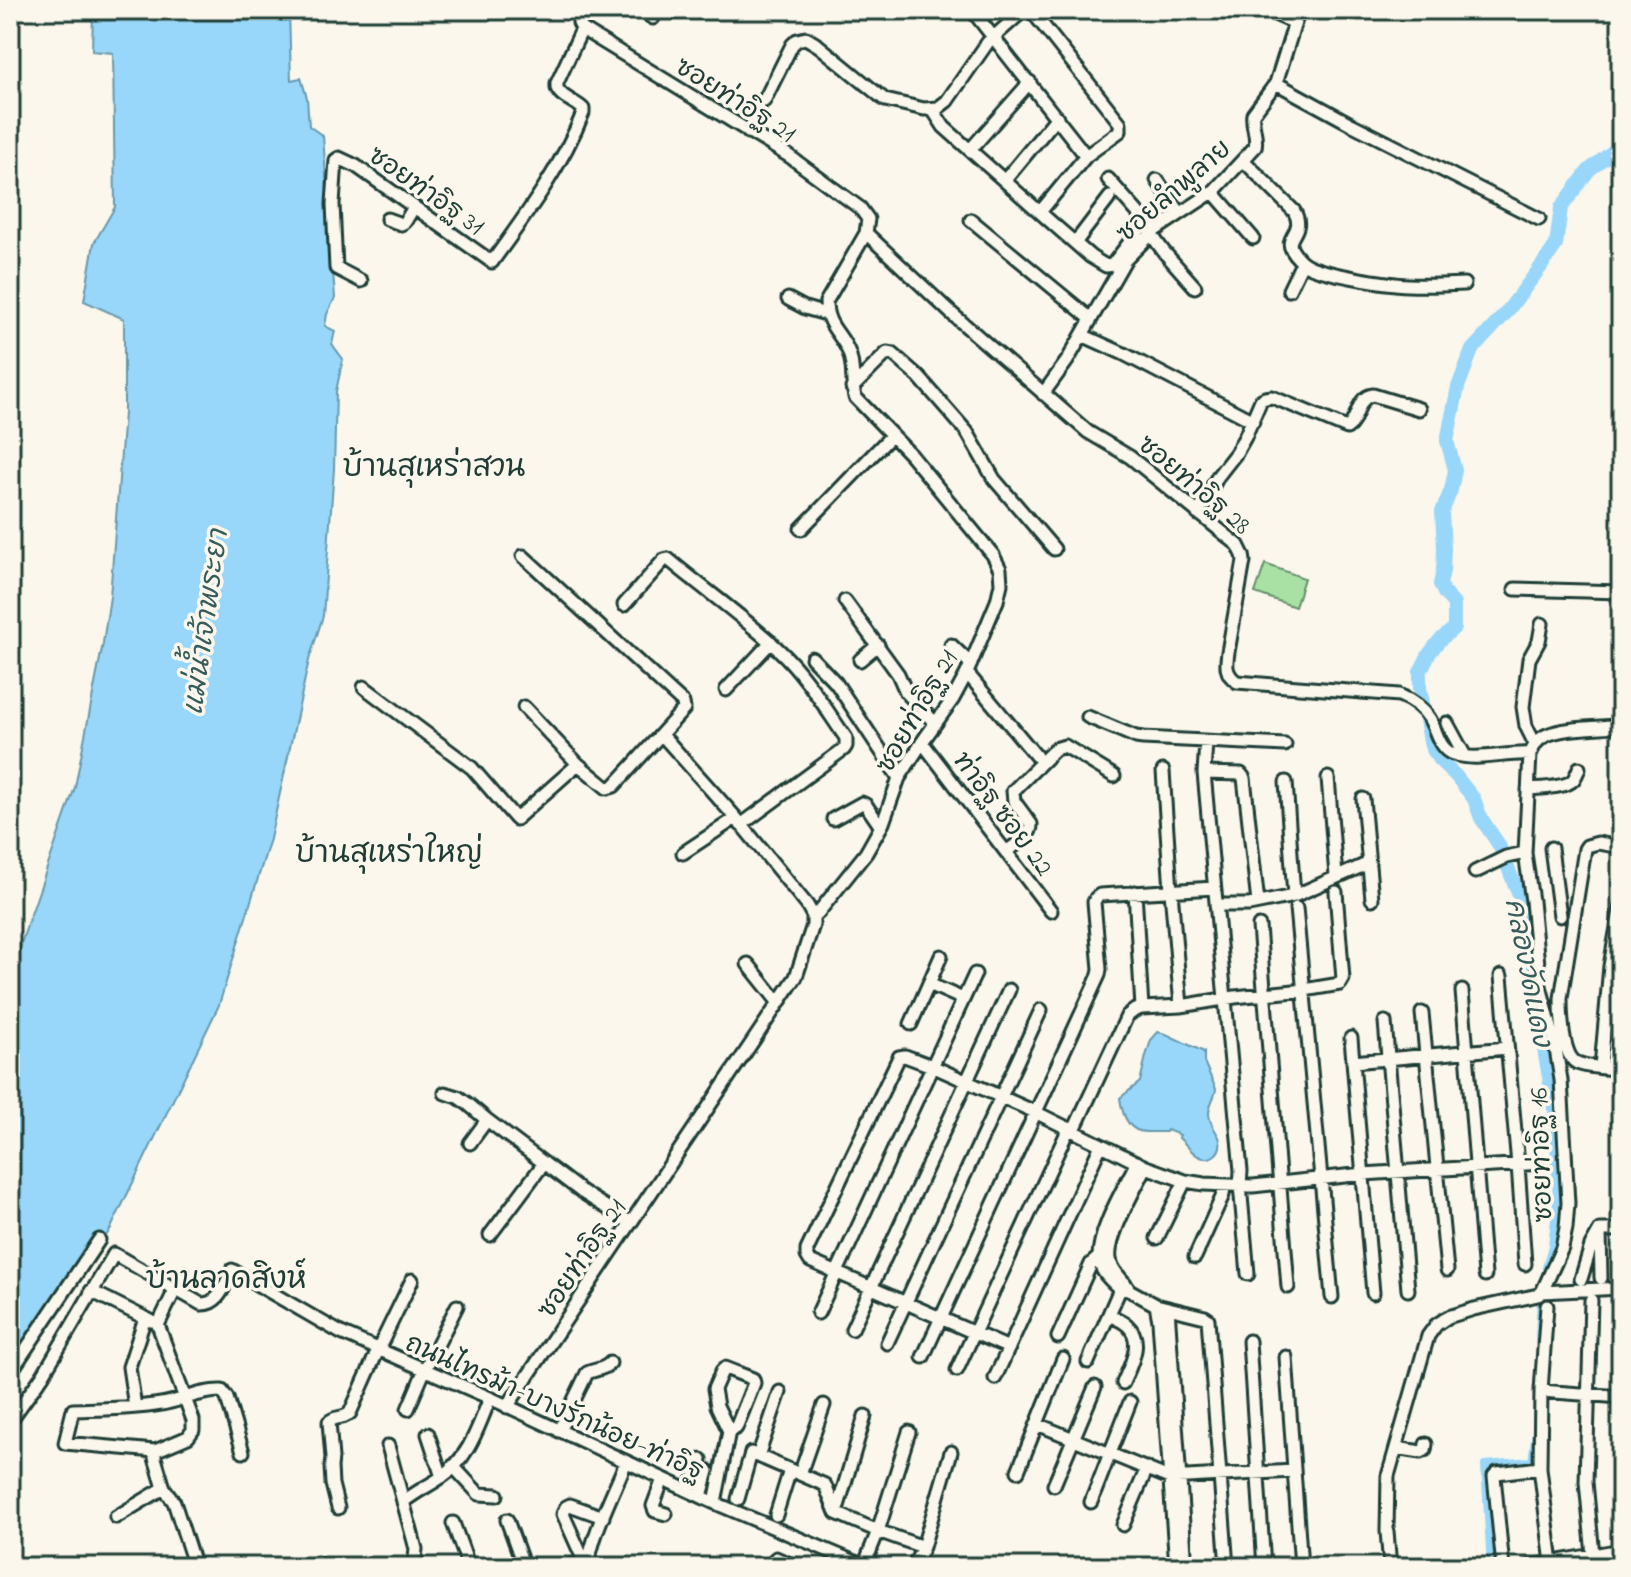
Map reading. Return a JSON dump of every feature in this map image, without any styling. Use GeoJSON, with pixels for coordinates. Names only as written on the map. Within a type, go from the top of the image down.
{"type":"FeatureCollection","features":[{"type":"Feature","properties":{"kind":"street"},"geometry":{"type":"LineString","coordinates":[[582,29],[579,23],[584,10]]}},
{"type":"Feature","properties":{"kind":"street"},"geometry":{"type":"LineString","coordinates":[[640,10],[653,18]]}},
{"type":"Feature","properties":{"kind":"street"},"geometry":{"type":"LineString","coordinates":[[972,10],[1086,156]]}},
{"type":"Feature","properties":{"kind":"street"},"geometry":{"type":"LineString","coordinates":[[748,132],[797,40],[806,38],[819,46],[885,100],[933,110],[947,101],[994,35],[1024,10]]}},
{"type":"Feature","properties":{"kind":"street"},"geometry":{"type":"LineString","coordinates":[[1031,10],[1120,123],[1120,131],[1086,156],[1040,212]]}},
{"type":"Feature","properties":{"kind":"street","name":"ซอยลำพูลาย"},"geometry":{"type":"LineString","coordinates":[[1043,394],[1067,361],[1125,260],[1148,232],[1213,192],[1255,147],[1253,114],[1276,83],[1299,10]]}},
{"type":"Feature","properties":{"kind":"street"},"geometry":{"type":"LineString","coordinates":[[1268,11],[1295,23]]}},
{"type":"Feature","properties":{"kind":"street","name":"ซอยท่าอิฐ 21"},"geometry":{"type":"LineString","coordinates":[[582,29],[789,156],[860,208],[868,219],[866,233]]}},
{"type":"Feature","properties":{"kind":"street","name":"ซอยท่าอิฐ 31"},"geometry":{"type":"LineString","coordinates":[[361,281],[336,268],[333,204],[336,160],[343,159],[492,262],[543,191],[583,113],[579,105],[562,95],[557,88],[582,29]]}},
{"type":"Feature","properties":{"kind":"street"},"geometry":{"type":"LineString","coordinates":[[970,150],[1030,82]]}},
{"type":"Feature","properties":{"kind":"street"},"geometry":{"type":"LineString","coordinates":[[1276,83],[1539,219]]}},
{"type":"Feature","properties":{"kind":"street"},"geometry":{"type":"LineString","coordinates":[[933,110],[944,127],[1091,257],[1107,267],[1148,232]]}},
{"type":"Feature","properties":{"kind":"street"},"geometry":{"type":"LineString","coordinates":[[1005,180],[1057,117]]}},
{"type":"Feature","properties":{"kind":"street"},"geometry":{"type":"LineString","coordinates":[[1243,160],[1294,211],[1299,220],[1290,248],[1302,263],[1321,270],[1407,285],[1464,284]]}},
{"type":"Feature","properties":{"kind":"street"},"geometry":{"type":"LineString","coordinates":[[1108,179],[1195,287]]}},
{"type":"Feature","properties":{"kind":"street"},"geometry":{"type":"LineString","coordinates":[[1157,180],[1180,213]]}},
{"type":"Feature","properties":{"kind":"street"},"geometry":{"type":"LineString","coordinates":[[1213,192],[1253,238]]}},
{"type":"Feature","properties":{"kind":"street"},"geometry":{"type":"LineString","coordinates":[[1075,243],[1110,197]]}},
{"type":"Feature","properties":{"kind":"street"},"geometry":{"type":"LineString","coordinates":[[387,219],[401,224],[414,207]]}},
{"type":"Feature","properties":{"kind":"street"},"geometry":{"type":"LineString","coordinates":[[971,220],[1091,319]]}},
{"type":"Feature","properties":{"kind":"street"},"geometry":{"type":"LineString","coordinates":[[852,388],[853,367],[849,352],[826,314],[826,302],[866,233]]}},
{"type":"Feature","properties":{"kind":"street","name":"ซอยท่าอิฐ 28"},"geometry":{"type":"LineString","coordinates":[[866,233],[951,313],[1088,432],[1130,457],[1238,545],[1243,555],[1242,572],[1226,666],[1231,678],[1237,682],[1399,695],[1416,704],[1428,716],[1443,748],[1454,755],[1465,756]]}},
{"type":"Feature","properties":{"kind":"street"},"geometry":{"type":"LineString","coordinates":[[1289,290],[1302,263]]}},
{"type":"Feature","properties":{"kind":"street"},"geometry":{"type":"LineString","coordinates":[[788,299],[826,314]]}},
{"type":"Feature","properties":{"kind":"street"},"geometry":{"type":"LineString","coordinates":[[1082,335],[1253,421]]}},
{"type":"Feature","properties":{"kind":"street"},"geometry":{"type":"LineString","coordinates":[[852,388],[881,357],[887,353],[893,354],[919,377],[967,432],[994,479],[1054,549]]}},
{"type":"Feature","properties":{"kind":"street","name":"ซอยท่าอิฐ 21"},"geometry":{"type":"LineString","coordinates":[[507,1407],[796,977],[813,925],[813,916],[866,853],[881,827],[899,778],[953,699],[997,601],[1000,569],[993,555],[911,455],[855,397],[852,388]]}},
{"type":"Feature","properties":{"kind":"street"},"geometry":{"type":"LineString","coordinates":[[1198,514],[1218,476],[1236,453],[1261,400],[1265,398],[1272,397],[1347,428],[1352,425],[1367,395],[1419,409]]}},
{"type":"Feature","properties":{"kind":"street"},"geometry":{"type":"LineString","coordinates":[[801,529],[892,435]]}},
{"type":"Feature","properties":{"kind":"street"},"geometry":{"type":"LineString","coordinates":[[523,556],[683,703],[684,709],[614,786],[607,788],[578,764],[524,707]]}},
{"type":"Feature","properties":{"kind":"street"},"geometry":{"type":"LineString","coordinates":[[624,605],[668,559],[771,642],[802,675],[846,738],[846,746],[739,822],[683,853]]}},
{"type":"Feature","properties":{"kind":"street"},"geometry":{"type":"LineString","coordinates":[[1515,589],[1621,592]]}},
{"type":"Feature","properties":{"kind":"street"},"geometry":{"type":"LineString","coordinates":[[845,601],[898,674],[906,692],[935,723]]}},
{"type":"Feature","properties":{"kind":"street"},"geometry":{"type":"LineString","coordinates":[[1533,749],[1523,707],[1529,659],[1539,641],[1542,624]]}},
{"type":"Feature","properties":{"kind":"street"},"geometry":{"type":"LineString","coordinates":[[726,690],[771,642]]}},
{"type":"Feature","properties":{"kind":"street"},"geometry":{"type":"LineString","coordinates":[[860,660],[878,645]]}},
{"type":"Feature","properties":{"kind":"street"},"geometry":{"type":"LineString","coordinates":[[951,645],[1036,756]]}},
{"type":"Feature","properties":{"kind":"street"},"geometry":{"type":"LineString","coordinates":[[812,658],[836,683],[899,778]]}},
{"type":"Feature","properties":{"kind":"street"},"geometry":{"type":"LineString","coordinates":[[364,687],[472,768],[516,819],[578,764]]}},
{"type":"Feature","properties":{"kind":"street"},"geometry":{"type":"LineString","coordinates":[[1088,717],[1136,737],[1285,745]]}},
{"type":"Feature","properties":{"kind":"street"},"geometry":{"type":"LineString","coordinates":[[1447,723],[1465,756],[1533,749],[1540,739],[1553,733],[1621,725]]}},
{"type":"Feature","properties":{"kind":"street"},"geometry":{"type":"LineString","coordinates":[[662,735],[739,822],[813,916]]}},
{"type":"Feature","properties":{"kind":"street","name":"ท่าอิฐ ซอย 22"},"geometry":{"type":"LineString","coordinates":[[922,742],[1051,911]]}},
{"type":"Feature","properties":{"kind":"street"},"geometry":{"type":"LineString","coordinates":[[1206,742],[1204,773],[1248,1274]]}},
{"type":"Feature","properties":{"kind":"street"},"geometry":{"type":"LineString","coordinates":[[1007,851],[1028,835],[1032,828],[1014,801],[1013,791],[1055,749],[1065,746],[1114,776]]}},
{"type":"Feature","properties":{"kind":"street","name":"ซอยท่าอิฐ 16"},"geometry":{"type":"LineString","coordinates":[[1533,749],[1525,853],[1540,986],[1561,1080],[1568,1203],[1562,1248],[1542,1292]]}},
{"type":"Feature","properties":{"kind":"street"},"geometry":{"type":"LineString","coordinates":[[1528,789],[1569,783],[1579,768]]}},
{"type":"Feature","properties":{"kind":"street"},"geometry":{"type":"LineString","coordinates":[[1163,771],[1181,1006]]}},
{"type":"Feature","properties":{"kind":"street"},"geometry":{"type":"LineString","coordinates":[[1204,773],[1241,774],[1244,778],[1258,903]]}},
{"type":"Feature","properties":{"kind":"street"},"geometry":{"type":"LineString","coordinates":[[1328,778],[1336,876]]}},
{"type":"Feature","properties":{"kind":"street"},"geometry":{"type":"LineString","coordinates":[[1286,782],[1332,1297]]}},
{"type":"Feature","properties":{"kind":"street"},"geometry":{"type":"LineString","coordinates":[[1363,799],[1372,899]]}},
{"type":"Feature","properties":{"kind":"street"},"geometry":{"type":"LineString","coordinates":[[833,819],[864,803],[881,827]]}},
{"type":"Feature","properties":{"kind":"street"},"geometry":{"type":"LineString","coordinates":[[1621,847],[1598,843],[1585,849],[1561,998],[1570,1058],[1587,1066],[1621,1069]]}},
{"type":"Feature","properties":{"kind":"street"},"geometry":{"type":"LineString","coordinates":[[1551,848],[1560,916]]}},
{"type":"Feature","properties":{"kind":"street"},"geometry":{"type":"LineString","coordinates":[[1475,872],[1506,857],[1525,853]]}},
{"type":"Feature","properties":{"kind":"street"},"geometry":{"type":"LineString","coordinates":[[1216,905],[1295,902],[1336,876],[1369,863]]}},
{"type":"Feature","properties":{"kind":"street"},"geometry":{"type":"LineString","coordinates":[[923,1357],[1099,975],[1096,898],[1135,892],[1214,888]]}},
{"type":"Feature","properties":{"kind":"street"},"geometry":{"type":"LineString","coordinates":[[1135,892],[1142,1008]]}},
{"type":"Feature","properties":{"kind":"street"},"geometry":{"type":"LineString","coordinates":[[957,1370],[1127,1016],[1142,1008],[1181,1006],[1340,984],[1343,979],[1336,892]]}},
{"type":"Feature","properties":{"kind":"street"},"geometry":{"type":"LineString","coordinates":[[1558,902],[1576,901]]}},
{"type":"Feature","properties":{"kind":"street"},"geometry":{"type":"LineString","coordinates":[[1601,1067],[1609,978],[1621,905]]}},
{"type":"Feature","properties":{"kind":"street"},"geometry":{"type":"LineString","coordinates":[[1259,926],[1288,1287]]}},
{"type":"Feature","properties":{"kind":"street"},"geometry":{"type":"LineString","coordinates":[[911,1024],[941,956]]}},
{"type":"Feature","properties":{"kind":"street"},"geometry":{"type":"LineString","coordinates":[[748,964],[779,1003]]}},
{"type":"Feature","properties":{"kind":"street"},"geometry":{"type":"LineString","coordinates":[[818,1313],[975,974]]}},
{"type":"Feature","properties":{"kind":"street"},"geometry":{"type":"LineString","coordinates":[[1501,976],[1525,1264]]}},
{"type":"Feature","properties":{"kind":"street"},"geometry":{"type":"LineString","coordinates":[[929,984],[963,999]]}},
{"type":"Feature","properties":{"kind":"street"},"geometry":{"type":"LineString","coordinates":[[852,1329],[1009,990]]}},
{"type":"Feature","properties":{"kind":"street"},"geometry":{"type":"LineString","coordinates":[[1462,991],[1485,1275]]}},
{"type":"Feature","properties":{"kind":"street"},"geometry":{"type":"LineString","coordinates":[[887,1343],[1041,1010]]}},
{"type":"Feature","properties":{"kind":"street"},"geometry":{"type":"LineString","coordinates":[[1422,1013],[1447,1270]]}},
{"type":"Feature","properties":{"kind":"street"},"geometry":{"type":"LineString","coordinates":[[1385,1022],[1408,1290]]}},
{"type":"Feature","properties":{"kind":"street"},"geometry":{"type":"LineString","coordinates":[[1351,1038],[1373,1293]]}},
{"type":"Feature","properties":{"kind":"street"},"geometry":{"type":"LineString","coordinates":[[1353,1062],[1507,1048]]}},
{"type":"Feature","properties":{"kind":"street"},"geometry":{"type":"LineString","coordinates":[[1009,1348],[810,1261],[807,1256],[807,1250],[899,1057],[905,1056],[932,1066],[1141,1164],[1185,1181],[1253,1186],[1363,1174],[1542,1163]]}},
{"type":"Feature","properties":{"kind":"street"},"geometry":{"type":"LineString","coordinates":[[445,1093],[458,1097],[582,1192],[631,1223]]}},
{"type":"Feature","properties":{"kind":"street"},"geometry":{"type":"LineString","coordinates":[[470,1143],[487,1120]]}},
{"type":"Feature","properties":{"kind":"street"},"geometry":{"type":"LineString","coordinates":[[995,1378],[1101,1145]]}},
{"type":"Feature","properties":{"kind":"street"},"geometry":{"type":"LineString","coordinates":[[490,1235],[544,1163]]}},
{"type":"Feature","properties":{"kind":"street"},"geometry":{"type":"LineString","coordinates":[[1141,1164],[1103,1233],[1099,1257],[1105,1274],[1125,1287],[1162,1307],[1205,1317],[1210,1323],[1227,1567]]}},
{"type":"Feature","properties":{"kind":"street"},"geometry":{"type":"LineString","coordinates":[[1125,1287],[1113,1270],[1109,1245],[1141,1164]]}},
{"type":"Feature","properties":{"kind":"street"},"geometry":{"type":"LineString","coordinates":[[1157,1238],[1185,1181]]}},
{"type":"Feature","properties":{"kind":"street"},"geometry":{"type":"LineString","coordinates":[[1195,1257],[1223,1195],[1224,1186]]}},
{"type":"Feature","properties":{"kind":"street"},"geometry":{"type":"LineString","coordinates":[[1600,1230],[1621,1230]]}},
{"type":"Feature","properties":{"kind":"street"},"geometry":{"type":"LineString","coordinates":[[1600,1230],[1601,1278]]}},
{"type":"Feature","properties":{"kind":"street"},"geometry":{"type":"LineString","coordinates":[[1581,1279],[1591,1246],[1600,1230]]}},
{"type":"Feature","properties":{"kind":"street"},"geometry":{"type":"LineString","coordinates":[[10,1373],[99,1240]]}},
{"type":"Feature","properties":{"kind":"street"},"geometry":{"type":"LineString","coordinates":[[10,1421],[43,1375],[114,1254],[176,1288],[158,1325]]}},
{"type":"Feature","properties":{"kind":"street"},"geometry":{"type":"LineString","coordinates":[[1058,1337],[1091,1264],[1099,1257]]}},
{"type":"Feature","properties":{"kind":"street","name":"ถนนไทรม้า-บางรักน้อย-ท่าอิฐ"},"geometry":{"type":"LineString","coordinates":[[176,1288],[201,1304],[208,1305],[216,1300],[232,1270],[341,1333],[490,1398],[715,1503],[866,1566]]}},
{"type":"Feature","properties":{"kind":"street"},"geometry":{"type":"LineString","coordinates":[[338,1508],[332,1484],[329,1422],[350,1413],[412,1280]]}},
{"type":"Feature","properties":{"kind":"street"},"geometry":{"type":"LineString","coordinates":[[1088,1362],[1125,1287]]}},
{"type":"Feature","properties":{"kind":"street"},"geometry":{"type":"LineString","coordinates":[[1390,1567],[1386,1497],[1388,1476],[1428,1336],[1436,1325],[1448,1317],[1542,1292],[1621,1288]]}},
{"type":"Feature","properties":{"kind":"street"},"geometry":{"type":"LineString","coordinates":[[91,1291],[158,1325],[185,1399],[193,1420],[193,1430],[188,1437],[155,1451],[65,1443],[73,1410],[163,1404],[185,1399],[217,1390],[227,1398],[243,1452]]}},
{"type":"Feature","properties":{"kind":"street"},"geometry":{"type":"LineString","coordinates":[[1591,1300],[1586,1482],[1593,1555]]}},
{"type":"Feature","properties":{"kind":"street"},"geometry":{"type":"LineString","coordinates":[[408,1409],[457,1306]]}},
{"type":"Feature","properties":{"kind":"street"},"geometry":{"type":"LineString","coordinates":[[1547,1306],[1540,1468],[1552,1563]]}},
{"type":"Feature","properties":{"kind":"street"},"geometry":{"type":"LineString","coordinates":[[1162,1307],[1174,1478],[1176,1567]]}},
{"type":"Feature","properties":{"kind":"street"},"geometry":{"type":"LineString","coordinates":[[1109,1315],[1128,1325],[1135,1342],[1136,1350],[1123,1383]]}},
{"type":"Feature","properties":{"kind":"street"},"geometry":{"type":"LineString","coordinates":[[135,1407],[129,1362],[145,1318]]}},
{"type":"Feature","properties":{"kind":"street"},"geometry":{"type":"LineString","coordinates":[[1249,1341],[1264,1567]]}},
{"type":"Feature","properties":{"kind":"street"},"geometry":{"type":"LineString","coordinates":[[1286,1357],[1301,1567]]}},
{"type":"Feature","properties":{"kind":"street"},"geometry":{"type":"LineString","coordinates":[[1018,1471],[1063,1359]]}},
{"type":"Feature","properties":{"kind":"street"},"geometry":{"type":"LineString","coordinates":[[559,1431],[587,1373],[605,1368],[610,1363]]}},
{"type":"Feature","properties":{"kind":"street"},"geometry":{"type":"LineString","coordinates":[[715,1503],[729,1431],[717,1406],[714,1389],[725,1368],[753,1379],[754,1383],[736,1428],[729,1431]]}},
{"type":"Feature","properties":{"kind":"street"},"geometry":{"type":"LineString","coordinates":[[1054,1485],[1095,1387]]}},
{"type":"Feature","properties":{"kind":"street"},"geometry":{"type":"LineString","coordinates":[[1541,1391],[1621,1397]]}},
{"type":"Feature","properties":{"kind":"street"},"geometry":{"type":"LineString","coordinates":[[758,1456],[780,1392]]}},
{"type":"Feature","properties":{"kind":"street"},"geometry":{"type":"LineString","coordinates":[[403,1502],[442,1477],[467,1452],[490,1398]]}},
{"type":"Feature","properties":{"kind":"street"},"geometry":{"type":"LineString","coordinates":[[1091,1502],[1130,1402]]}},
{"type":"Feature","properties":{"kind":"street"},"geometry":{"type":"LineString","coordinates":[[776,1515],[824,1405]]}},
{"type":"Feature","properties":{"kind":"street"},"geometry":{"type":"LineString","coordinates":[[836,1513],[865,1416]]}},
{"type":"Feature","properties":{"kind":"street"},"geometry":{"type":"LineString","coordinates":[[1037,1424],[1174,1478],[1294,1471]]}},
{"type":"Feature","properties":{"kind":"street"},"geometry":{"type":"LineString","coordinates":[[866,1566],[909,1432]]}},
{"type":"Feature","properties":{"kind":"street"},"geometry":{"type":"LineString","coordinates":[[428,1434],[442,1477]]}},
{"type":"Feature","properties":{"kind":"street"},"geometry":{"type":"LineString","coordinates":[[1396,1448],[1421,1452],[1426,1444]]}},
{"type":"Feature","properties":{"kind":"street"},"geometry":{"type":"LineString","coordinates":[[388,1446],[416,1549],[414,1567]]}},
{"type":"Feature","properties":{"kind":"street"},"geometry":{"type":"LineString","coordinates":[[155,1451],[164,1488],[174,1502],[195,1567]]}},
{"type":"Feature","properties":{"kind":"street"},"geometry":{"type":"LineString","coordinates":[[913,1567],[923,1547],[951,1452]]}},
{"type":"Feature","properties":{"kind":"street"},"geometry":{"type":"LineString","coordinates":[[738,1499],[751,1453],[825,1485],[836,1513],[923,1547]]}},
{"type":"Feature","properties":{"kind":"street"},"geometry":{"type":"LineString","coordinates":[[587,1562],[626,1462]]}},
{"type":"Feature","properties":{"kind":"street"},"geometry":{"type":"LineString","coordinates":[[453,1466],[479,1494],[497,1495]]}},
{"type":"Feature","properties":{"kind":"street"},"geometry":{"type":"LineString","coordinates":[[689,1491],[704,1466],[701,1496]]}},
{"type":"Feature","properties":{"kind":"street"},"geometry":{"type":"LineString","coordinates":[[1123,1525],[1147,1468]]}},
{"type":"Feature","properties":{"kind":"street"},"geometry":{"type":"LineString","coordinates":[[1503,1567],[1494,1476],[1497,1473],[1540,1468]]}},
{"type":"Feature","properties":{"kind":"street"},"geometry":{"type":"LineString","coordinates":[[1174,1478],[1186,1567]]}},
{"type":"Feature","properties":{"kind":"street"},"geometry":{"type":"LineString","coordinates":[[663,1479],[653,1506],[655,1511],[666,1514]]}},
{"type":"Feature","properties":{"kind":"street"},"geometry":{"type":"LineString","coordinates":[[116,1517],[164,1488]]}},
{"type":"Feature","properties":{"kind":"street"},"geometry":{"type":"LineString","coordinates":[[587,1562],[563,1514],[570,1505],[603,1517]]}},
{"type":"Feature","properties":{"kind":"street"},"geometry":{"type":"LineString","coordinates":[[507,1520],[524,1567]]}},
{"type":"Feature","properties":{"kind":"street"},"geometry":{"type":"LineString","coordinates":[[453,1523],[469,1567]]}},
{"type":"Feature","properties":{"kind":"street"},"geometry":{"type":"LineString","coordinates":[[1530,1567],[1576,1562],[1593,1555],[1620,1554]]}},
{"type":"Feature","properties":{"kind":"street"},"geometry":{"type":"LineString","coordinates":[[773,1567],[776,1558],[797,1567]]}},
{"type":"Feature","properties":{"kind":"street"},"geometry":{"type":"LineString","coordinates":[[568,1567],[587,1562]]}},
{"type":"Feature","properties":{"kind":"green space"},"geometry":{"type":"Polygon","coordinates":[[[1265,564],[1304,578],[1295,607],[1255,593],[1265,564]]]}},
{"type":"Feature","properties":{"kind":"water","name":"แม่น้ำเจ้าพระยา"},"geometry":{"type":"Polygon","coordinates":[[[93,10],[289,10],[291,80],[301,78],[307,98],[309,126],[323,136],[335,298],[325,326],[335,331],[332,344],[343,359],[336,391],[334,469],[323,616],[309,660],[270,839],[219,1005],[111,1228],[36,1347],[10,1378],[10,975],[75,787],[110,597],[124,413],[124,319],[84,301],[94,243],[115,207],[113,53],[92,51],[93,10]]]}},
{"type":"Feature","properties":{"kind":"water"},"geometry":{"type":"Polygon","coordinates":[[[1158,1032],[1204,1052],[1204,1062],[1216,1089],[1209,1117],[1219,1137],[1220,1147],[1212,1157],[1198,1156],[1179,1138],[1180,1135],[1167,1130],[1146,1132],[1135,1129],[1124,1115],[1120,1098],[1140,1082],[1151,1040],[1158,1032]]]}},
{"type":"Feature","properties":{"kind":"waterway","name":"คลองวัดแดง"},"geometry":{"type":"LineString","coordinates":[[1549,1268],[1560,1201],[1555,1111],[1536,1004],[1529,936],[1520,898],[1499,845],[1481,818],[1474,799],[1439,760],[1431,746],[1420,672],[1439,641],[1454,628],[1454,604],[1440,584],[1444,549],[1442,512],[1455,470],[1447,441],[1458,387],[1472,350],[1506,313],[1556,245],[1561,208],[1589,170],[1621,145]]}},
{"type":"Feature","properties":{"kind":"waterway","name":"คลองวัดแดง"},"geometry":{"type":"LineString","coordinates":[[1539,1342],[1541,1291]]}},
{"type":"Feature","properties":{"kind":"waterway","name":"คลองวัดแดง"},"geometry":{"type":"LineString","coordinates":[[1491,1567],[1485,1465],[1532,1461],[1536,1431]]}},
{"type":"Feature","properties":{"kind":"district","name":"บ้านสุเหร่าสวน"},"geometry":{"type":"Point","coordinates":[434,466]}},
{"type":"Feature","properties":{"kind":"district","name":"บ้านสุเหร่าใหญ่"},"geometry":{"type":"Point","coordinates":[389,852]}},
{"type":"Feature","properties":{"kind":"district","name":"บ้านลาดสิงห์"},"geometry":{"type":"Point","coordinates":[226,1278]}}]}
